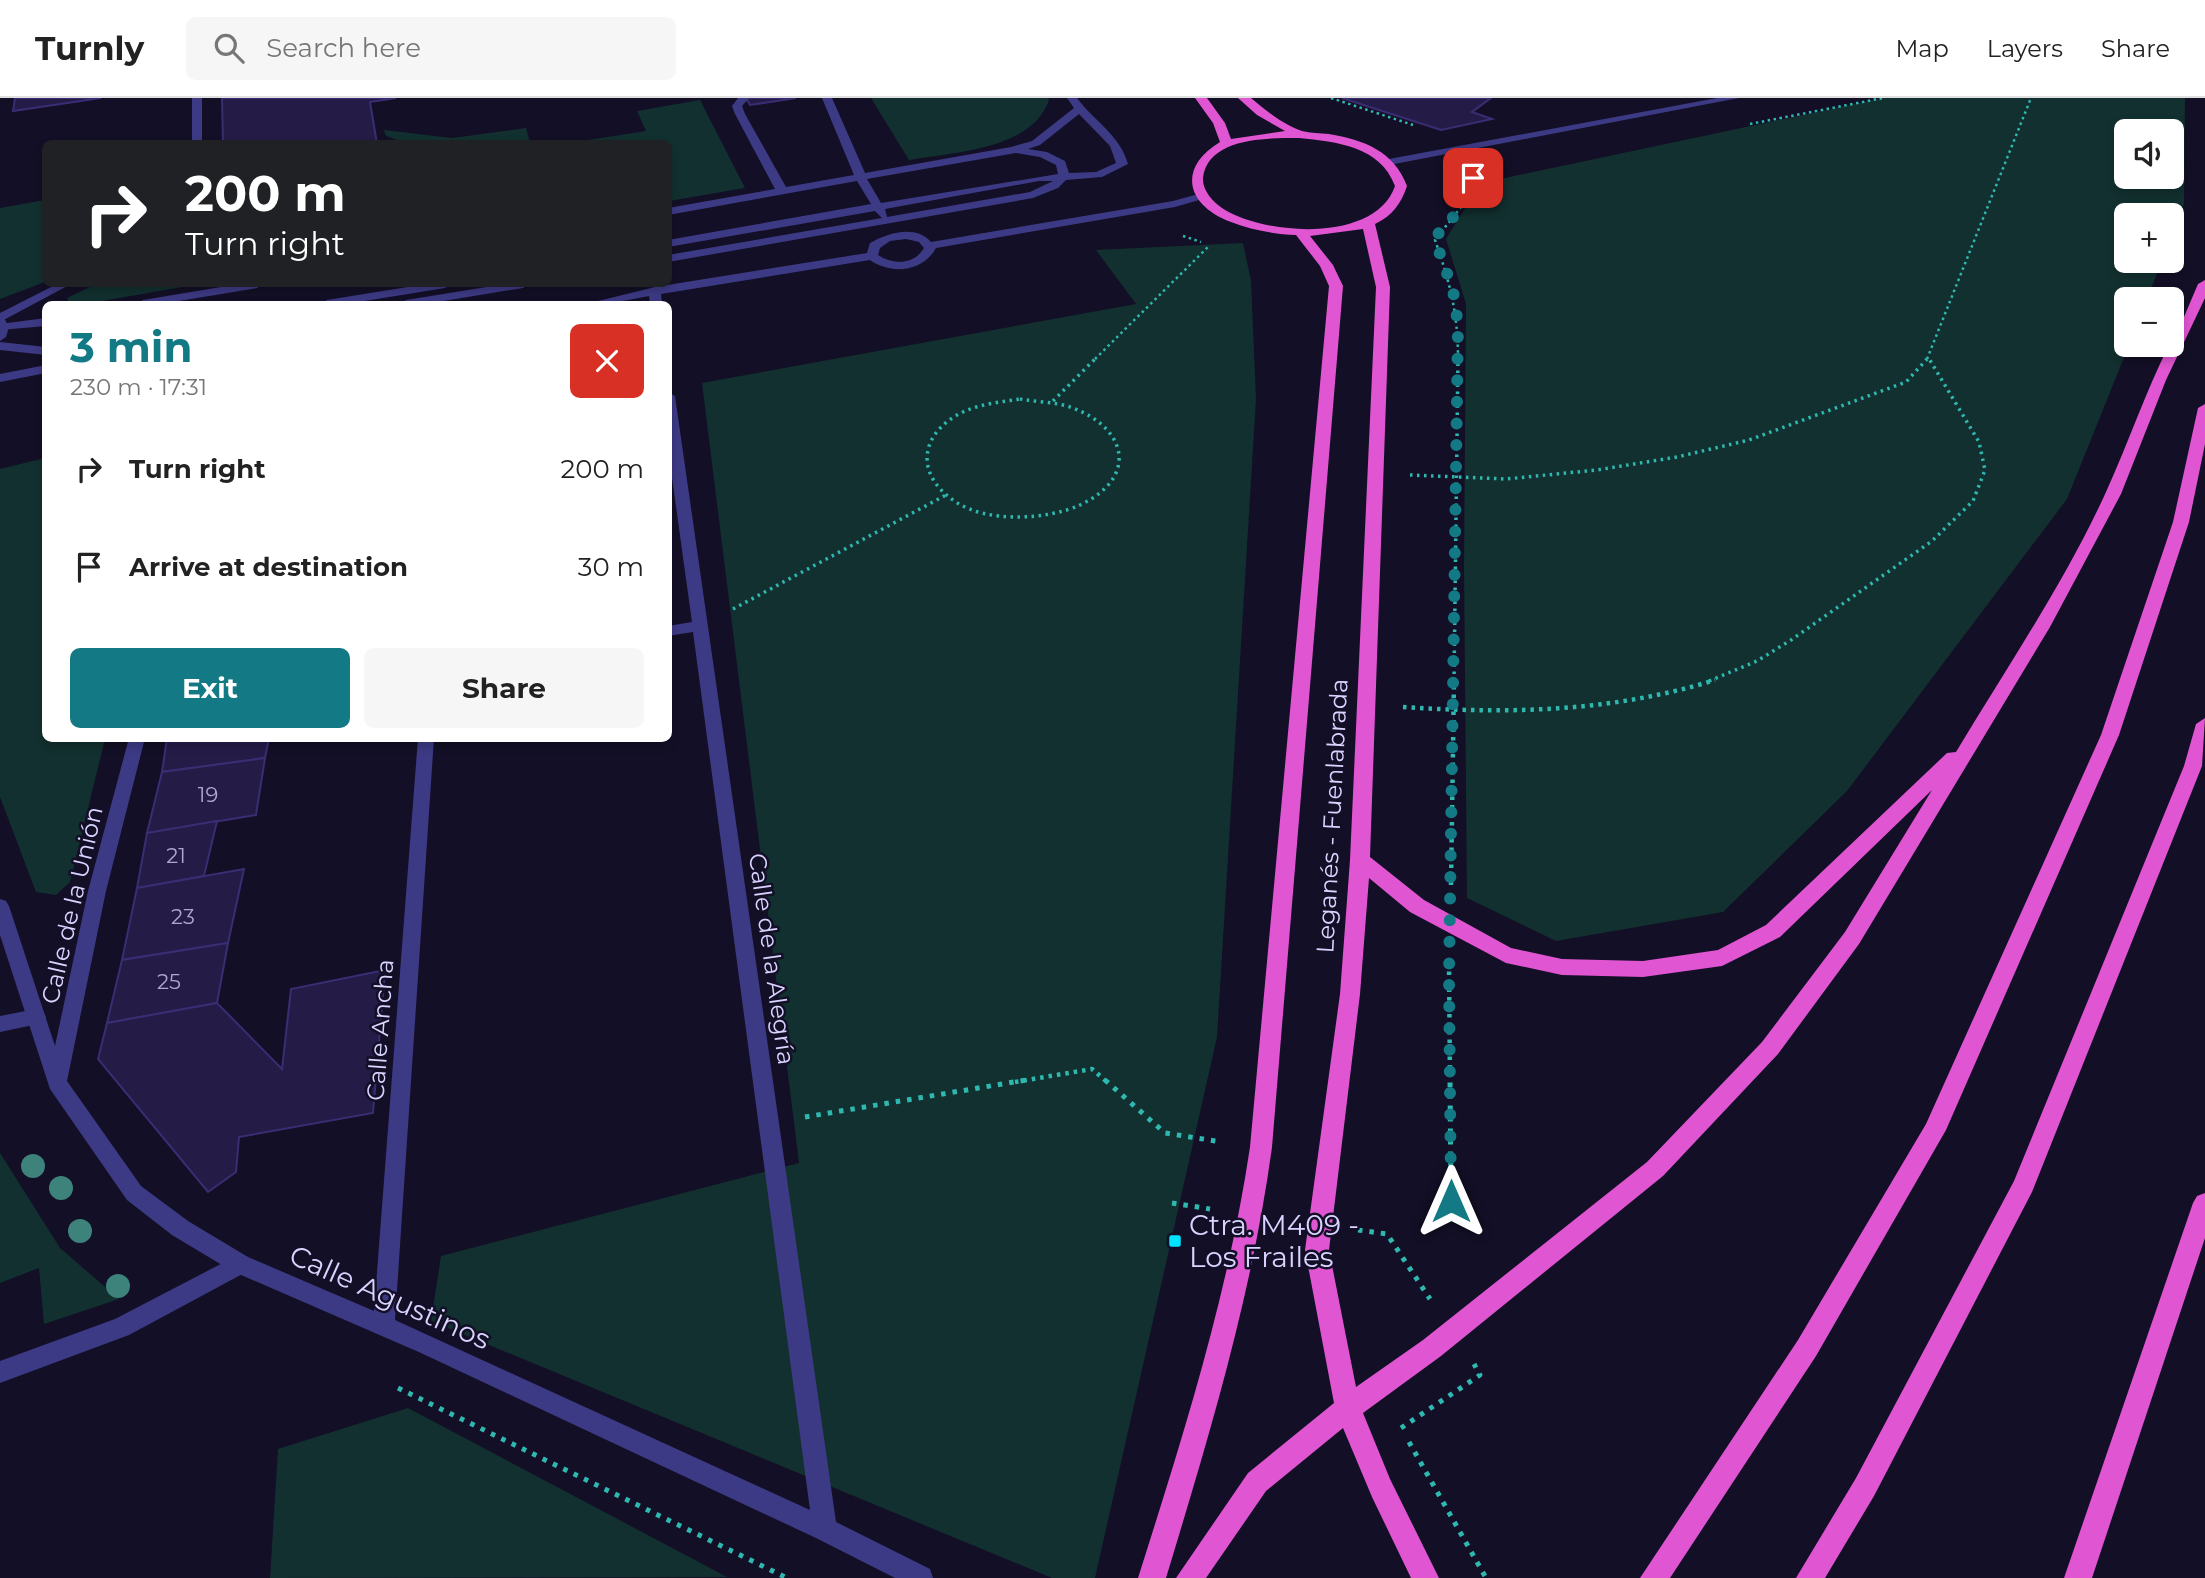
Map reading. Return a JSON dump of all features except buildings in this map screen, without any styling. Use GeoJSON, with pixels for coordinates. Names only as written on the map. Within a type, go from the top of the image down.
{"type":"FeatureCollection","features":[{"type":"Feature","properties":{"kind":"highway"},"geometry":{"type":"LineString","coordinates":[[1201,98],[1219,123],[1227,144]]}},
{"type":"Feature","properties":{"kind":"highway"},"geometry":{"type":"LineString","coordinates":[[1244,98],[1262,113],[1299,134]]}},
{"type":"Feature","properties":{"kind":"highway"},"geometry":{"type":"LineString","coordinates":[[1299,134],[1358,145],[1389,162],[1399,177],[1395,203],[1368,223],[1301,233],[1247,224],[1219,211],[1202,196],[1196,180],[1201,163],[1227,144],[1269,135],[1299,134]]}},
{"type":"Feature","properties":{"kind":"highway","name":"Leganés - Fuenlabrada"},"geometry":{"type":"LineString","coordinates":[[1368,223],[1383,287],[1360,860],[1350,994],[1317,1250],[1348,1408],[1381,1488],[1425,1578]]}},
{"type":"Feature","properties":{"kind":"highway","name":"Leganés - Fuenlabrada"},"geometry":{"type":"LineString","coordinates":[[1152,1578],[1195,1438],[1253,1215],[1261,1147],[1336,286],[1326,265],[1301,233]]}},
{"type":"Feature","properties":{"kind":"highway"},"geometry":{"type":"LineString","coordinates":[[1190,1578],[1257,1482],[1348,1408],[1432,1348],[1655,1168],[1770,1048],[1852,938],[2041,627],[2113,494],[2159,380],[2205,284]]}},
{"type":"Feature","properties":{"kind":"highway"},"geometry":{"type":"LineString","coordinates":[[1654,1578],[1807,1348],[1935,1130],[2110,735],[2181,522],[2205,408]]}},
{"type":"Feature","properties":{"kind":"highway"},"geometry":{"type":"LineString","coordinates":[[1810,1578],[1865,1487],[2024,1185],[2193,766],[2205,724]]}},
{"type":"Feature","properties":{"kind":"highway"},"geometry":{"type":"LineString","coordinates":[[1360,860],[1417,906],[1506,955],[1562,967],[1643,969],[1722,958],[1773,931],[1975,738]]}},
{"type":"Feature","properties":{"kind":"highway"},"geometry":{"type":"LineString","coordinates":[[2078,1578],[2205,1203]]}},
{"type":"Feature","properties":{"kind":"street"},"geometry":{"type":"LineString","coordinates":[[197,98],[197,140]]}},
{"type":"Feature","properties":{"kind":"street"},"geometry":{"type":"LineString","coordinates":[[744,98],[737,106],[740,114],[783,193]]}},
{"type":"Feature","properties":{"kind":"street"},"geometry":{"type":"LineString","coordinates":[[827,98],[861,178],[896,236]]}},
{"type":"Feature","properties":{"kind":"street"},"geometry":{"type":"LineString","coordinates":[[672,243],[1064,176],[1098,175],[1122,164],[1121,149],[1079,109],[1072,98]]}},
{"type":"Feature","properties":{"kind":"street"},"geometry":{"type":"LineString","coordinates":[[1389,162],[1734,98]]}},
{"type":"Feature","properties":{"kind":"street"},"geometry":{"type":"LineString","coordinates":[[672,211],[1013,150],[1036,144],[1079,109]]}},
{"type":"Feature","properties":{"kind":"street"},"geometry":{"type":"LineString","coordinates":[[1013,150],[1043,154],[1062,163],[1064,176]]}},
{"type":"Feature","properties":{"kind":"street"},"geometry":{"type":"LineString","coordinates":[[672,257],[1033,195],[1054,186],[1064,176]]}},
{"type":"Feature","properties":{"kind":"street"},"geometry":{"type":"LineString","coordinates":[[872,256],[874,246],[879,241],[896,236],[915,237],[929,246],[1175,204],[1202,196]]}},
{"type":"Feature","properties":{"kind":"street"},"geometry":{"type":"LineString","coordinates":[[606,301],[872,256],[883,263],[910,264],[925,258],[929,253],[929,246]]}},
{"type":"Feature","properties":{"kind":"street"},"geometry":{"type":"LineString","coordinates":[[1,326],[60,287]]}},
{"type":"Feature","properties":{"kind":"street"},"geometry":{"type":"LineString","coordinates":[[160,301],[240,287]]}},
{"type":"Feature","properties":{"kind":"street"},"geometry":{"type":"LineString","coordinates":[[345,301],[428,287]]}},
{"type":"Feature","properties":{"kind":"street"},"geometry":{"type":"LineString","coordinates":[[424,301],[505,287]]}},
{"type":"Feature","properties":{"kind":"street"},"geometry":{"type":"LineString","coordinates":[[654,291],[656,301]]}},
{"type":"Feature","properties":{"kind":"street"},"geometry":{"type":"LineString","coordinates":[[1,326],[42,322]]}},
{"type":"Feature","properties":{"kind":"street"},"geometry":{"type":"LineString","coordinates":[[0,346],[42,351]]}},
{"type":"Feature","properties":{"kind":"street"},"geometry":{"type":"LineString","coordinates":[[0,378],[42,370]]}},
{"type":"Feature","properties":{"kind":"street","name":"Calle de la Alegría"},"geometry":{"type":"LineString","coordinates":[[672,424],[825,1529]]}},
{"type":"Feature","properties":{"kind":"street"},"geometry":{"type":"LineString","coordinates":[[672,630],[701,626]]}},
{"type":"Feature","properties":{"kind":"street","name":"Calle de la Unión"},"geometry":{"type":"LineString","coordinates":[[57,1083],[97,891],[136,742]]}},
{"type":"Feature","properties":{"kind":"street","name":"Calle Ancha"},"geometry":{"type":"LineString","coordinates":[[384,1325],[426,742]]}},
{"type":"Feature","properties":{"kind":"street","name":"Calle Agustinos"},"geometry":{"type":"LineString","coordinates":[[0,906],[57,1083],[134,1194],[180,1228],[240,1264],[384,1325],[825,1529],[921,1578]]}},
{"type":"Feature","properties":{"kind":"street"},"geometry":{"type":"LineString","coordinates":[[0,1024],[36,1017]]}},
{"type":"Feature","properties":{"kind":"street"},"geometry":{"type":"LineString","coordinates":[[0,1372],[121,1327],[240,1264]]}},
{"type":"Feature","properties":{"kind":"path"},"geometry":{"type":"LineString","coordinates":[[1331,98],[1418,126]]}},
{"type":"Feature","properties":{"kind":"path"},"geometry":{"type":"LineString","coordinates":[[1742,126],[1883,98]]}},
{"type":"Feature","properties":{"kind":"path"},"geometry":{"type":"LineString","coordinates":[[1377,473],[1506,479],[1597,470],[1677,457],[1749,440],[1906,382],[1927,359],[2031,98]]}},
{"type":"Feature","properties":{"kind":"path"},"geometry":{"type":"LineString","coordinates":[[1439,1220],[1449,1212],[1451,1201],[1450,926],[1457,478],[1456,307],[1448,272],[1435,240],[1461,207],[1464,184],[1473,178]]}},
{"type":"Feature","properties":{"kind":"path"},"geometry":{"type":"LineString","coordinates":[[1053,401],[1211,246],[1174,232]]}},
{"type":"Feature","properties":{"kind":"path"},"geometry":{"type":"LineString","coordinates":[[1367,705],[1454,711],[1554,711],[1624,702],[1688,689],[1758,660],[1936,540],[1967,508],[1977,491],[1985,474],[1984,455],[1978,437],[1927,359]]}},
{"type":"Feature","properties":{"kind":"path"},"geometry":{"type":"LineString","coordinates":[[1020,399],[1053,401],[1082,409],[1105,423],[1122,447],[1121,468],[1108,487],[1084,503],[1053,514],[1017,517],[982,513],[958,504],[936,488],[925,468],[926,448],[939,429],[961,413],[988,404],[1020,399]]}},
{"type":"Feature","properties":{"kind":"path"},"geometry":{"type":"LineString","coordinates":[[701,626],[946,495]]}},
{"type":"Feature","properties":{"kind":"path"},"geometry":{"type":"LineString","coordinates":[[769,1122],[1093,1069],[1165,1133],[1261,1147]]}},
{"type":"Feature","properties":{"kind":"path"},"geometry":{"type":"LineString","coordinates":[[398,1388],[788,1578]]}},
{"type":"Feature","properties":{"kind":"green space"},"geometry":{"type":"Polygon","coordinates":[[[871,98],[1049,100],[1040,117],[1009,139],[969,151],[909,160],[871,98]]]}},
{"type":"Feature","properties":{"kind":"green space"},"geometry":{"type":"Polygon","coordinates":[[[1883,98],[2185,98],[2184,204],[2114,203],[2114,273],[2157,273],[2152,287],[2114,287],[2114,357],[2124,357],[2067,499],[1847,791],[1723,912],[1556,941],[1467,898],[1464,567],[1466,304],[1446,239],[1481,183],[1883,98]]]}},
{"type":"Feature","properties":{"kind":"green space"},"geometry":{"type":"Polygon","coordinates":[[[700,100],[745,188],[672,200],[672,140],[588,140],[646,131],[637,111],[700,100]]]}},
{"type":"Feature","properties":{"kind":"green space"},"geometry":{"type":"Polygon","coordinates":[[[526,128],[529,140],[397,140],[386,136],[384,130],[452,138],[526,128]]]}},
{"type":"Feature","properties":{"kind":"green space"},"geometry":{"type":"Polygon","coordinates":[[[42,201],[42,283],[0,299],[0,208],[42,201]]]}},
{"type":"Feature","properties":{"kind":"green space"},"geometry":{"type":"Polygon","coordinates":[[[1243,243],[1251,281],[1256,399],[1217,1037],[1095,1578],[1052,1578],[431,1321],[441,1256],[799,1163],[702,383],[1136,304],[1096,250],[1243,243]]]}},
{"type":"Feature","properties":{"kind":"green space"},"geometry":{"type":"Polygon","coordinates":[[[90,287],[182,287],[102,301],[68,301],[67,298],[90,287]]]}},
{"type":"Feature","properties":{"kind":"green space"},"geometry":{"type":"Polygon","coordinates":[[[42,459],[42,742],[104,742],[70,882],[56,895],[36,892],[0,797],[0,469],[42,459]]]}},
{"type":"Feature","properties":{"kind":"green space"},"geometry":{"type":"Polygon","coordinates":[[[0,1153],[60,1248],[119,1299],[44,1324],[39,1268],[0,1283],[0,1153]]]}},
{"type":"Feature","properties":{"kind":"green space"},"geometry":{"type":"Polygon","coordinates":[[[408,1408],[727,1577],[270,1578],[278,1449],[408,1408]]]}},
{"type":"Feature","properties":{"kind":"place","name":"Ctra. M409 - Los Frailes"},"geometry":{"type":"Point","coordinates":[1175,1241]}},
{"type":"Feature","properties":{"kind":"route"},"geometry":{"type":"LineString","coordinates":[[1451,1201],[1449,977],[1458,325],[1453,290],[1435,237],[1456,215],[1461,207],[1464,184],[1473,178]]}}]}
